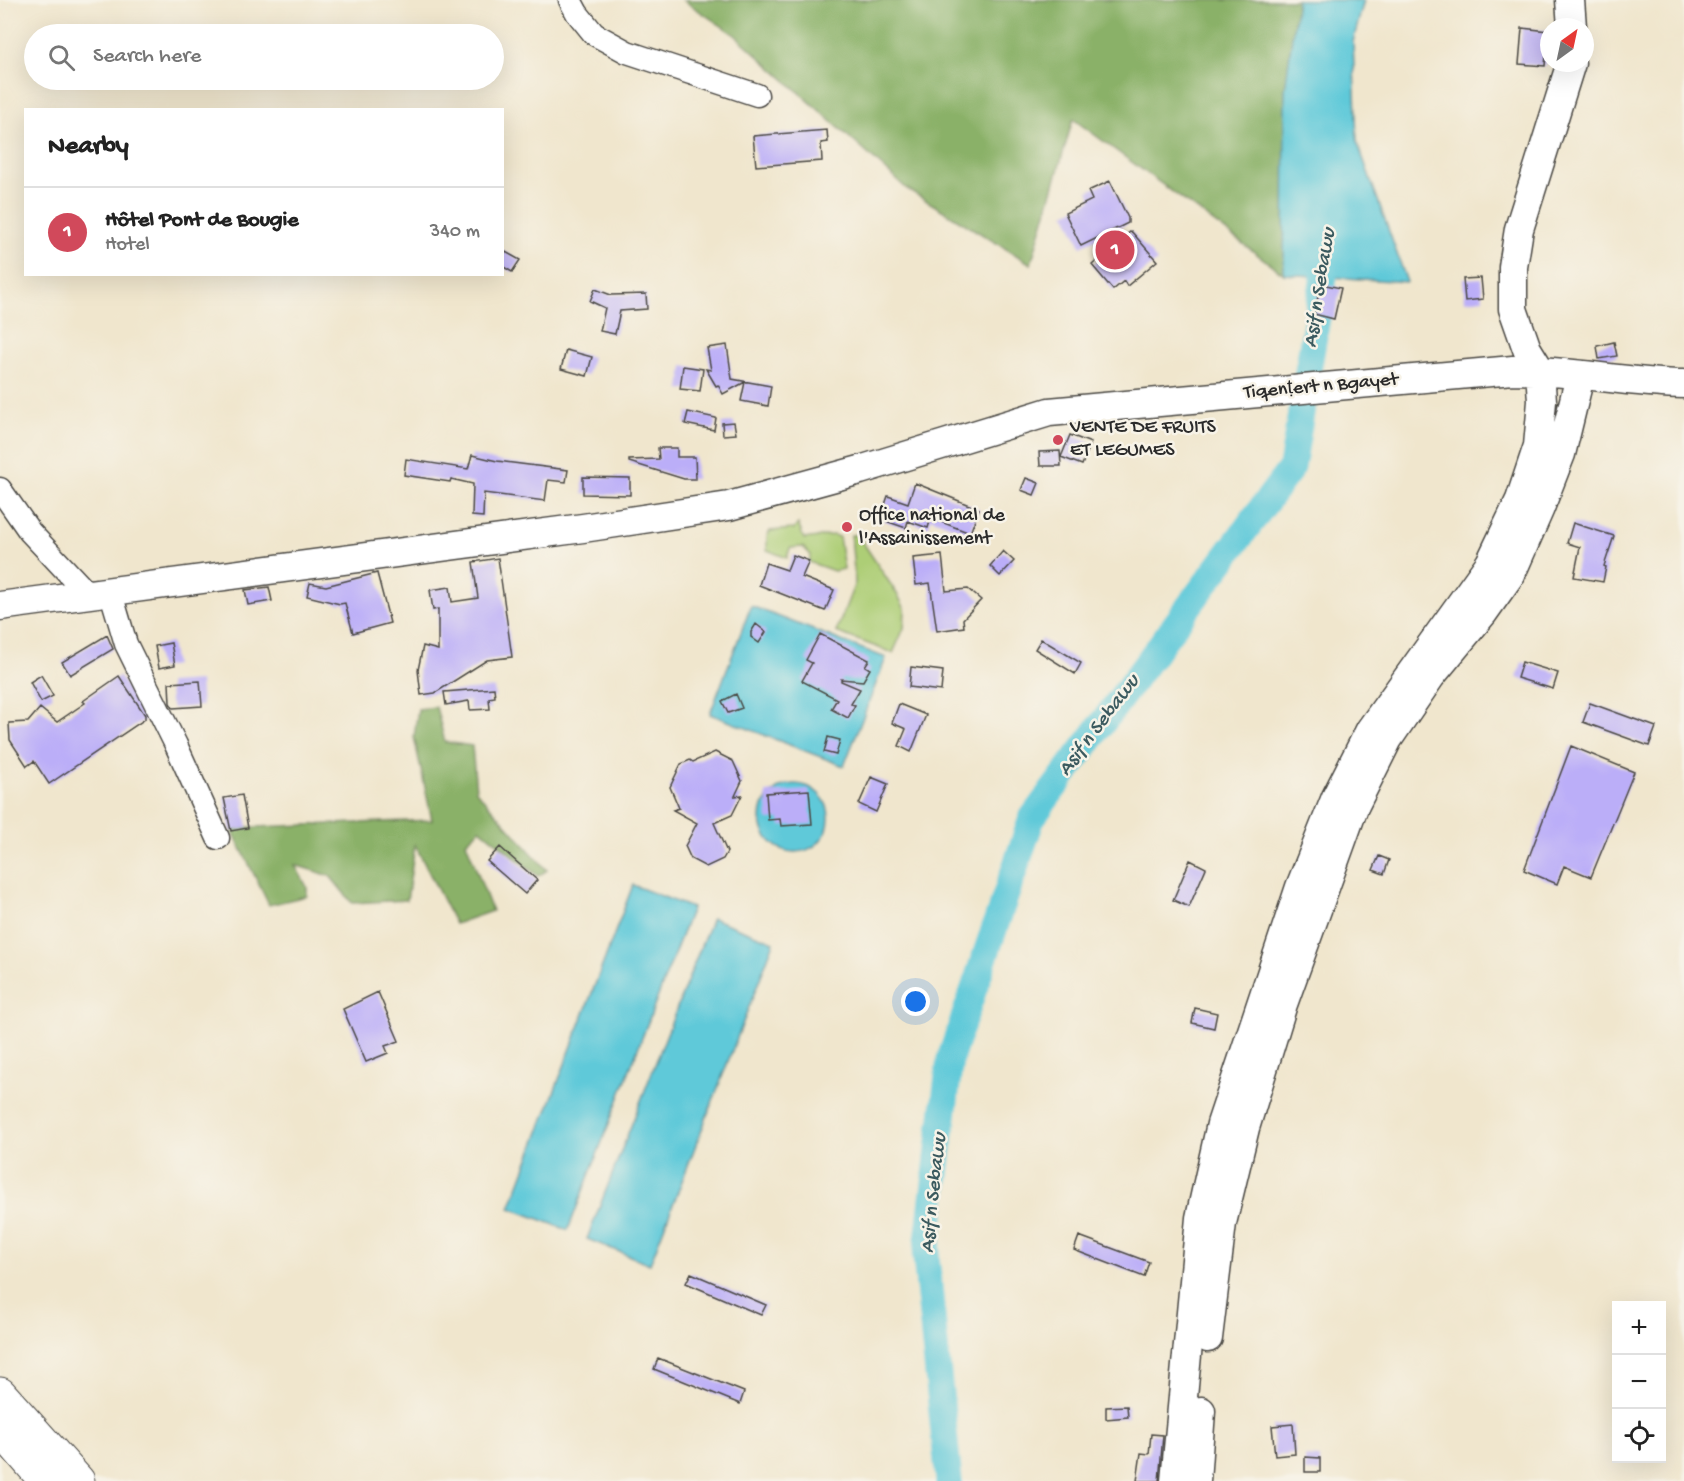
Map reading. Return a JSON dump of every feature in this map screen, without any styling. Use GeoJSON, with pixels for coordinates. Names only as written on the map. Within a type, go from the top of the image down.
{"type":"FeatureCollection","features":[{"type":"Feature","properties":{"kind":"highway"},"geometry":{"type":"LineString","coordinates":[[0,1394],[78,1481]]}},
{"type":"Feature","properties":{"kind":"highway"},"geometry":{"type":"LineString","coordinates":[[0,1428],[46,1481]]}},
{"type":"Feature","properties":{"kind":"main road"},"geometry":{"type":"LineString","coordinates":[[1570,0],[1571,18]]}},
{"type":"Feature","properties":{"kind":"main road"},"geometry":{"type":"LineString","coordinates":[[1175,1481],[1200,1218],[1224,1114],[1300,887],[1336,797],[1370,730],[1490,563],[1520,500],[1538,446],[1542,401],[1527,370],[1527,348],[1514,309],[1513,267],[1519,229],[1568,72]]}},
{"type":"Feature","properties":{"kind":"main road","name":"Tiqenṭert n Bgayet"},"geometry":{"type":"LineString","coordinates":[[0,606],[582,528],[729,506],[860,470],[1049,412],[1527,370],[1641,382],[1684,384]]}},
{"type":"Feature","properties":{"kind":"main road"},"geometry":{"type":"LineString","coordinates":[[1196,1481],[1203,1384],[1222,1223],[1245,1128],[1287,993],[1354,807],[1388,739],[1431,676],[1484,612],[1511,574],[1561,454],[1580,376]]}},
{"type":"Feature","properties":{"kind":"main road"},"geometry":{"type":"LineString","coordinates":[[1567,428],[1581,411],[1599,397],[1620,387],[1641,382]]}},
{"type":"Feature","properties":{"kind":"street"},"geometry":{"type":"LineString","coordinates":[[570,0],[594,34],[627,52],[757,95]]}},
{"type":"Feature","properties":{"kind":"street"},"geometry":{"type":"LineString","coordinates":[[0,489],[30,532],[98,592],[176,745],[218,838]]}},
{"type":"Feature","properties":{"kind":"green space"},"geometry":{"type":"Polygon","coordinates":[[[683,0],[1297,0],[1285,90],[1284,274],[1073,119],[1031,264],[907,189],[735,35],[683,0]]]}},
{"type":"Feature","properties":{"kind":"green space"},"geometry":{"type":"Polygon","coordinates":[[[798,524],[804,539],[833,535],[839,537],[844,569],[834,571],[809,562],[811,555],[803,547],[790,548],[787,558],[767,550],[767,537],[770,531],[794,529],[798,524]]]}},
{"type":"Feature","properties":{"kind":"green space"},"geometry":{"type":"Polygon","coordinates":[[[851,535],[858,535],[905,609],[904,628],[893,653],[836,632],[855,583],[851,535]]]}},
{"type":"Feature","properties":{"kind":"green space"},"geometry":{"type":"Polygon","coordinates":[[[436,707],[445,742],[472,746],[476,791],[547,870],[538,876],[480,829],[466,842],[492,911],[455,924],[415,845],[407,900],[352,903],[330,876],[295,865],[307,887],[307,896],[269,905],[231,828],[432,820],[414,737],[418,709],[436,707]]]}},
{"type":"Feature","properties":{"kind":"water"},"geometry":{"type":"Polygon","coordinates":[[[1297,0],[1364,0],[1353,42],[1357,141],[1407,282],[1284,274],[1285,90],[1297,0]]]}},
{"type":"Feature","properties":{"kind":"water"},"geometry":{"type":"Polygon","coordinates":[[[751,606],[886,658],[844,766],[710,714],[751,606]]]}},
{"type":"Feature","properties":{"kind":"water"},"geometry":{"type":"Polygon","coordinates":[[[795,784],[808,787],[819,794],[826,805],[829,818],[826,831],[819,842],[808,849],[795,852],[782,849],[771,842],[764,831],[761,818],[764,805],[771,794],[782,787],[795,784]]]}},
{"type":"Feature","properties":{"kind":"water"},"geometry":{"type":"Polygon","coordinates":[[[633,885],[692,908],[568,1230],[510,1208],[633,885]]]}},
{"type":"Feature","properties":{"kind":"water"},"geometry":{"type":"Polygon","coordinates":[[[712,918],[774,942],[650,1264],[587,1239],[712,918]]]}},
{"type":"Feature","properties":{"kind":"building"},"geometry":{"type":"Polygon","coordinates":[[[1522,28],[1540,30],[1540,66],[1519,64],[1522,28]]]}},
{"type":"Feature","properties":{"kind":"building"},"geometry":{"type":"Polygon","coordinates":[[[827,130],[828,142],[821,143],[822,161],[756,166],[753,136],[827,130]]]}},
{"type":"Feature","properties":{"kind":"building"},"geometry":{"type":"Polygon","coordinates":[[[1110,181],[1128,218],[1128,223],[1081,246],[1065,213],[1092,200],[1088,191],[1110,181]]]}},
{"type":"Feature","properties":{"kind":"building"},"geometry":{"type":"Polygon","coordinates":[[[1131,231],[1157,261],[1127,286],[1124,281],[1113,290],[1092,265],[1131,231]]]}},
{"type":"Feature","properties":{"kind":"building"},"geometry":{"type":"Polygon","coordinates":[[[504,251],[520,260],[512,272],[504,267],[504,251]]]}},
{"type":"Feature","properties":{"kind":"building"},"geometry":{"type":"Polygon","coordinates":[[[1481,278],[1483,299],[1465,301],[1463,279],[1481,278]]]}},
{"type":"Feature","properties":{"kind":"building"},"geometry":{"type":"Polygon","coordinates":[[[1321,284],[1341,288],[1334,319],[1314,314],[1321,284]]]}},
{"type":"Feature","properties":{"kind":"building"},"geometry":{"type":"Polygon","coordinates":[[[595,289],[611,295],[646,294],[647,309],[620,311],[615,334],[600,331],[605,308],[590,301],[595,289]]]}},
{"type":"Feature","properties":{"kind":"building"},"geometry":{"type":"Polygon","coordinates":[[[1614,342],[1617,356],[1599,359],[1597,346],[1614,342]]]}},
{"type":"Feature","properties":{"kind":"building"},"geometry":{"type":"Polygon","coordinates":[[[727,345],[732,379],[771,386],[768,406],[741,401],[745,382],[723,394],[718,385],[716,386],[706,369],[711,370],[707,348],[727,345]]]}},
{"type":"Feature","properties":{"kind":"building"},"geometry":{"type":"Polygon","coordinates":[[[566,350],[592,357],[587,376],[561,369],[566,350]]]}},
{"type":"Feature","properties":{"kind":"building"},"geometry":{"type":"Polygon","coordinates":[[[683,366],[703,369],[700,391],[680,389],[683,366]]]}},
{"type":"Feature","properties":{"kind":"building"},"geometry":{"type":"Polygon","coordinates":[[[688,412],[716,418],[714,430],[685,424],[688,412]]]}},
{"type":"Feature","properties":{"kind":"building"},"geometry":{"type":"Polygon","coordinates":[[[734,422],[736,434],[723,435],[722,423],[734,422]]]}},
{"type":"Feature","properties":{"kind":"building"},"geometry":{"type":"Polygon","coordinates":[[[1070,435],[1091,443],[1082,465],[1061,457],[1070,435]]]}},
{"type":"Feature","properties":{"kind":"building"},"geometry":{"type":"Polygon","coordinates":[[[658,448],[677,448],[677,457],[695,457],[696,479],[684,479],[629,462],[629,460],[659,459],[658,448]]]}},
{"type":"Feature","properties":{"kind":"building"},"geometry":{"type":"Polygon","coordinates":[[[1060,451],[1061,466],[1040,466],[1039,452],[1060,451]]]}},
{"type":"Feature","properties":{"kind":"building"},"geometry":{"type":"Polygon","coordinates":[[[472,455],[497,461],[568,470],[566,482],[548,480],[545,501],[484,493],[483,517],[472,516],[473,484],[451,479],[450,482],[404,475],[406,459],[468,469],[472,455]]]}},
{"type":"Feature","properties":{"kind":"building"},"geometry":{"type":"Polygon","coordinates":[[[583,477],[630,478],[630,495],[583,494],[583,477]]]}},
{"type":"Feature","properties":{"kind":"building"},"geometry":{"type":"Polygon","coordinates":[[[1026,478],[1039,483],[1034,495],[1021,490],[1026,478]]]}},
{"type":"Feature","properties":{"kind":"building"},"geometry":{"type":"Polygon","coordinates":[[[915,483],[979,509],[970,533],[931,518],[928,528],[908,521],[906,528],[880,519],[888,496],[908,503],[915,483]]]}},
{"type":"Feature","properties":{"kind":"building"},"geometry":{"type":"Polygon","coordinates":[[[1573,523],[1614,536],[1604,566],[1606,567],[1603,582],[1574,577],[1580,547],[1567,543],[1573,523]]]}},
{"type":"Feature","properties":{"kind":"building"},"geometry":{"type":"Polygon","coordinates":[[[1003,551],[1014,561],[1000,576],[990,566],[1003,551]]]}},
{"type":"Feature","properties":{"kind":"building"},"geometry":{"type":"Polygon","coordinates":[[[793,555],[809,561],[802,577],[834,590],[825,611],[759,585],[766,563],[787,570],[793,555]]]}},
{"type":"Feature","properties":{"kind":"building"},"geometry":{"type":"Polygon","coordinates":[[[942,555],[946,591],[968,589],[981,600],[963,619],[964,627],[937,631],[930,583],[916,585],[913,558],[942,555]]]}},
{"type":"Feature","properties":{"kind":"building"},"geometry":{"type":"Polygon","coordinates":[[[498,558],[512,657],[487,660],[435,693],[421,695],[418,670],[423,646],[438,650],[438,609],[433,610],[430,590],[450,587],[452,602],[478,598],[473,562],[498,558]]]}},
{"type":"Feature","properties":{"kind":"building"},"geometry":{"type":"Polygon","coordinates":[[[377,573],[390,623],[353,633],[345,603],[340,604],[307,596],[310,583],[326,586],[377,573]]]}},
{"type":"Feature","properties":{"kind":"building"},"geometry":{"type":"Polygon","coordinates":[[[269,587],[272,601],[248,605],[245,590],[269,587]]]}},
{"type":"Feature","properties":{"kind":"building"},"geometry":{"type":"Polygon","coordinates":[[[756,624],[766,632],[759,643],[751,637],[756,624]]]}},
{"type":"Feature","properties":{"kind":"building"},"geometry":{"type":"Polygon","coordinates":[[[820,634],[869,660],[865,666],[870,669],[863,681],[841,679],[860,689],[851,704],[855,705],[848,718],[831,709],[837,699],[802,681],[812,663],[806,660],[820,634]]]}},
{"type":"Feature","properties":{"kind":"building"},"geometry":{"type":"Polygon","coordinates":[[[107,635],[113,649],[70,675],[62,662],[107,635]]]}},
{"type":"Feature","properties":{"kind":"building"},"geometry":{"type":"Polygon","coordinates":[[[1041,639],[1081,663],[1075,674],[1035,649],[1041,639]]]}},
{"type":"Feature","properties":{"kind":"building"},"geometry":{"type":"Polygon","coordinates":[[[171,643],[175,665],[159,668],[155,646],[171,643]]]}},
{"type":"Feature","properties":{"kind":"building"},"geometry":{"type":"Polygon","coordinates":[[[1522,662],[1558,673],[1553,689],[1517,678],[1522,662]]]}},
{"type":"Feature","properties":{"kind":"building"},"geometry":{"type":"Polygon","coordinates":[[[911,667],[943,671],[941,691],[909,687],[911,667]]]}},
{"type":"Feature","properties":{"kind":"building"},"geometry":{"type":"Polygon","coordinates":[[[41,675],[53,696],[41,702],[30,682],[41,675]]]}},
{"type":"Feature","properties":{"kind":"building"},"geometry":{"type":"Polygon","coordinates":[[[119,676],[145,715],[145,719],[49,784],[34,761],[27,766],[10,740],[9,723],[28,722],[40,708],[57,722],[119,676]]]}},
{"type":"Feature","properties":{"kind":"building"},"geometry":{"type":"Polygon","coordinates":[[[200,681],[202,706],[173,708],[170,703],[169,683],[200,681]]]}},
{"type":"Feature","properties":{"kind":"building"},"geometry":{"type":"Polygon","coordinates":[[[494,688],[495,697],[489,698],[490,709],[470,710],[469,701],[446,705],[444,692],[494,688]]]}},
{"type":"Feature","properties":{"kind":"building"},"geometry":{"type":"Polygon","coordinates":[[[736,694],[742,708],[728,713],[722,701],[736,694]]]}},
{"type":"Feature","properties":{"kind":"building"},"geometry":{"type":"Polygon","coordinates":[[[1590,703],[1656,727],[1649,746],[1583,722],[1590,703]]]}},
{"type":"Feature","properties":{"kind":"building"},"geometry":{"type":"Polygon","coordinates":[[[899,704],[926,715],[911,752],[899,746],[906,729],[892,723],[899,704]]]}},
{"type":"Feature","properties":{"kind":"building"},"geometry":{"type":"Polygon","coordinates":[[[828,737],[840,740],[836,755],[824,752],[828,737]]]}},
{"type":"Feature","properties":{"kind":"building"},"geometry":{"type":"Polygon","coordinates":[[[1571,746],[1634,772],[1591,877],[1564,866],[1557,884],[1524,870],[1571,746]]]}},
{"type":"Feature","properties":{"kind":"building"},"geometry":{"type":"Polygon","coordinates":[[[715,752],[733,761],[742,781],[735,796],[742,795],[732,815],[714,823],[727,852],[723,859],[706,867],[691,859],[685,846],[697,823],[673,810],[679,808],[670,787],[681,764],[690,760],[693,762],[715,752]]]}},
{"type":"Feature","properties":{"kind":"building"},"geometry":{"type":"Polygon","coordinates":[[[871,777],[888,784],[876,812],[859,804],[871,777]]]}},
{"type":"Feature","properties":{"kind":"building"},"geometry":{"type":"Polygon","coordinates":[[[809,790],[812,824],[781,826],[780,819],[768,820],[766,793],[809,790]]]}},
{"type":"Feature","properties":{"kind":"building"},"geometry":{"type":"Polygon","coordinates":[[[242,795],[248,828],[231,831],[224,798],[242,795]]]}},
{"type":"Feature","properties":{"kind":"building"},"geometry":{"type":"Polygon","coordinates":[[[500,847],[537,880],[525,894],[487,861],[500,847]]]}},
{"type":"Feature","properties":{"kind":"building"},"geometry":{"type":"Polygon","coordinates":[[[1379,856],[1389,860],[1384,874],[1373,870],[1379,856]]]}},
{"type":"Feature","properties":{"kind":"building"},"geometry":{"type":"Polygon","coordinates":[[[1190,860],[1206,868],[1189,907],[1173,900],[1190,860]]]}},
{"type":"Feature","properties":{"kind":"building"},"geometry":{"type":"Polygon","coordinates":[[[378,992],[399,1041],[385,1046],[388,1053],[366,1062],[343,1009],[378,992]]]}},
{"type":"Feature","properties":{"kind":"building"},"geometry":{"type":"Polygon","coordinates":[[[1195,1008],[1217,1013],[1214,1028],[1192,1023],[1195,1008]]]}},
{"type":"Feature","properties":{"kind":"building"},"geometry":{"type":"Polygon","coordinates":[[[1079,1236],[1149,1262],[1144,1277],[1074,1250],[1079,1236]]]}},
{"type":"Feature","properties":{"kind":"building"},"geometry":{"type":"Polygon","coordinates":[[[691,1273],[766,1305],[761,1315],[686,1283],[691,1273]]]}},
{"type":"Feature","properties":{"kind":"building"},"geometry":{"type":"Polygon","coordinates":[[[658,1358],[744,1392],[740,1404],[654,1369],[658,1358]]]}},
{"type":"Feature","properties":{"kind":"building"},"geometry":{"type":"Polygon","coordinates":[[[1127,1406],[1128,1417],[1106,1419],[1106,1407],[1127,1406]]]}},
{"type":"Feature","properties":{"kind":"building"},"geometry":{"type":"Polygon","coordinates":[[[1293,1424],[1295,1454],[1275,1456],[1272,1426],[1293,1424]]]}},
{"type":"Feature","properties":{"kind":"building"},"geometry":{"type":"Polygon","coordinates":[[[1151,1434],[1163,1435],[1159,1481],[1137,1481],[1141,1453],[1149,1454],[1151,1434]]]}},
{"type":"Feature","properties":{"kind":"building"},"geometry":{"type":"Polygon","coordinates":[[[1305,1457],[1320,1458],[1320,1472],[1305,1472],[1305,1457]]]}},
{"type":"Feature","properties":{"kind":"waterway","name":"Asif n Sebawu"},"geometry":{"type":"LineString","coordinates":[[949,1481],[926,1257],[950,1059],[1032,818],[1292,467],[1330,240]]}},
{"type":"Feature","properties":{"kind":"place","name":"Hôtel Pont de Bougie"},"geometry":{"type":"Point","coordinates":[1115,250]}},
{"type":"Feature","properties":{"kind":"place","name":"VENTE DE FRUITS ET LEGUMES"},"geometry":{"type":"Point","coordinates":[1058,440]}},
{"type":"Feature","properties":{"kind":"place","name":"Office national de l'Assainissement"},"geometry":{"type":"Point","coordinates":[847,527]}}]}
